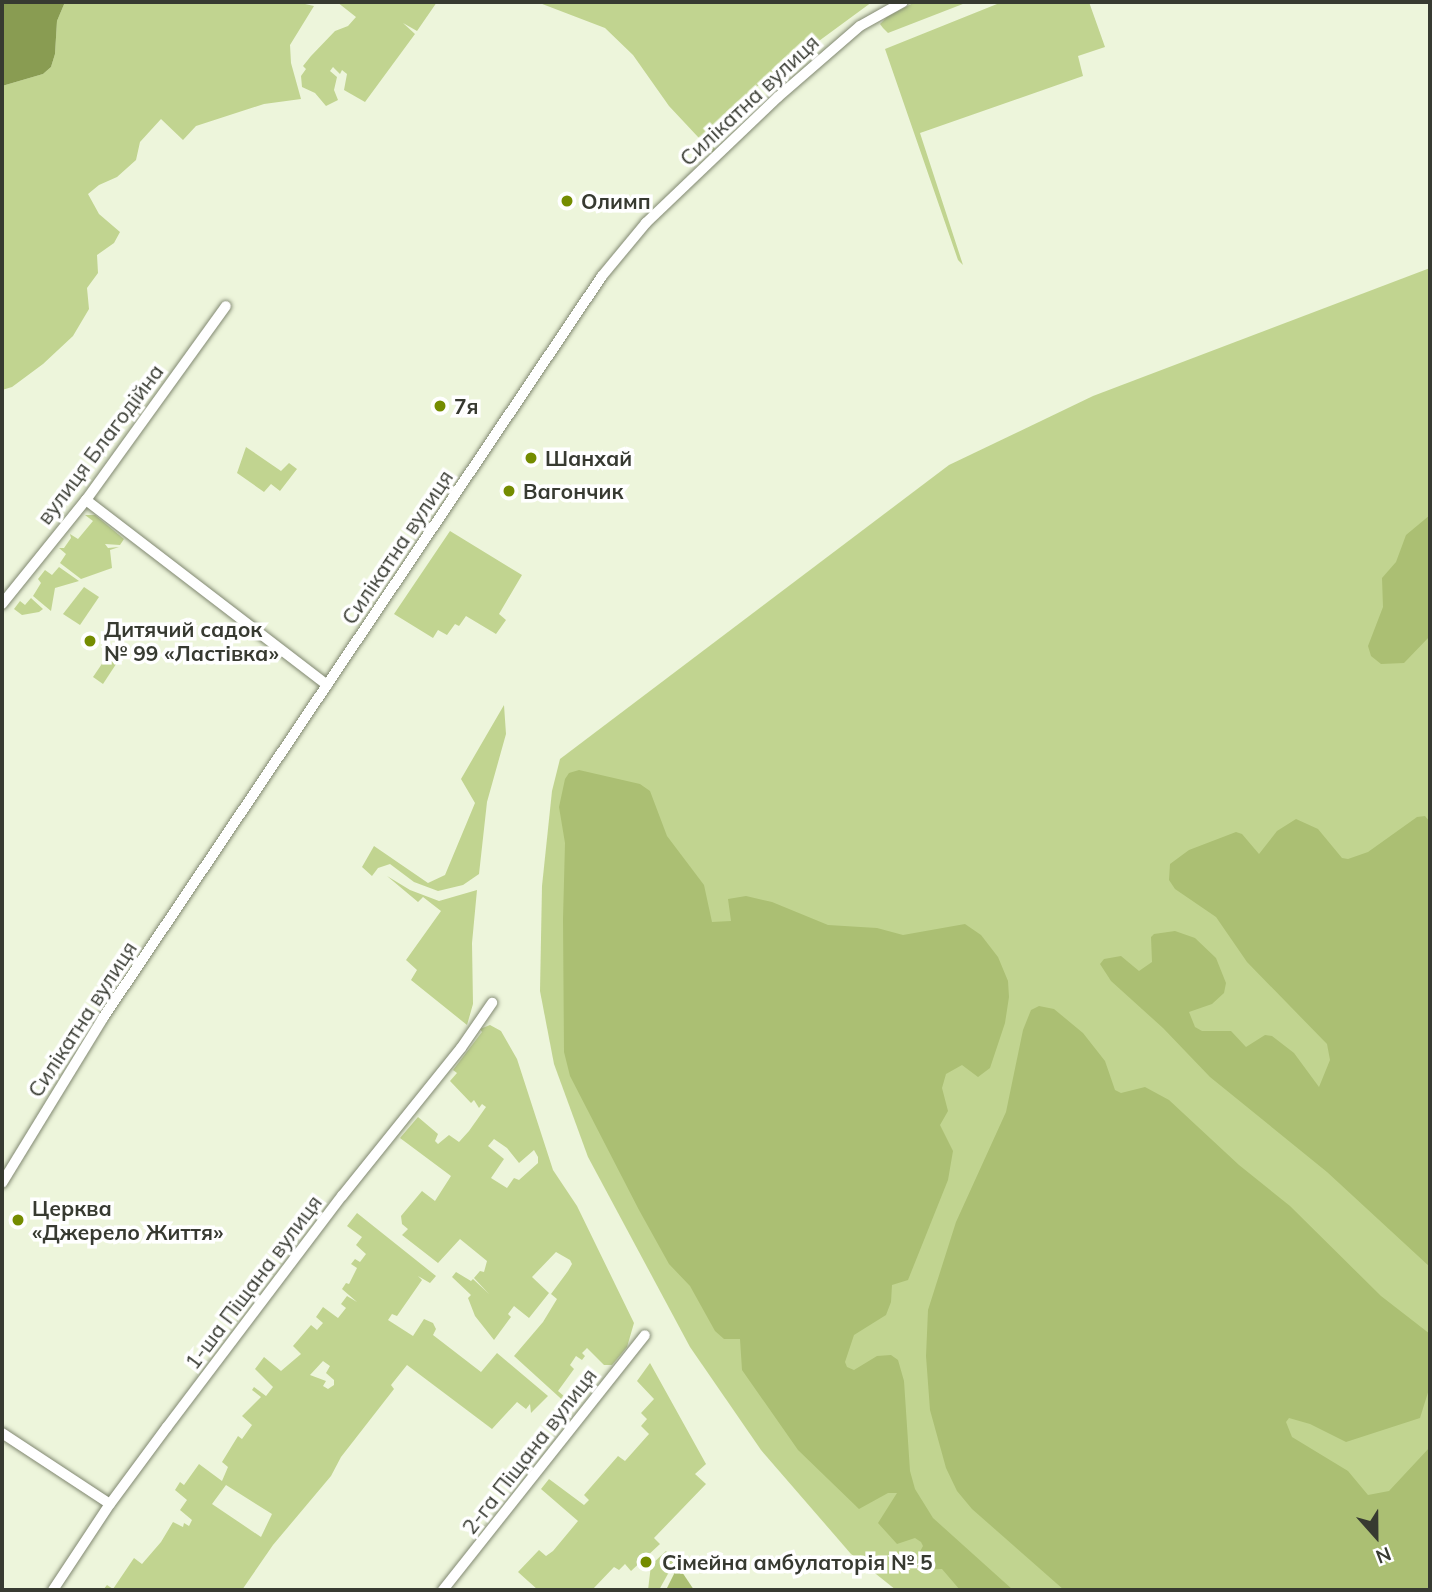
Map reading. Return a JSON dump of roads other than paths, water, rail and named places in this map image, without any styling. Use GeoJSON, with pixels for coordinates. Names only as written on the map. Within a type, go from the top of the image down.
{"type":"FeatureCollection","features":[{"type":"Feature","properties":{"kind":"street","name":"Силікатна вулиця"},"geometry":{"type":"LineString","coordinates":[[2,1183],[110,1007],[602,276],[637,233],[832,48],[860,26],[903,2]]}},
{"type":"Feature","properties":{"kind":"street","name":"вулиця Благодійна"},"geometry":{"type":"LineString","coordinates":[[2,604],[86,500],[226,306]]}},
{"type":"Feature","properties":{"kind":"street"},"geometry":{"type":"LineString","coordinates":[[86,500],[327,685]]}},
{"type":"Feature","properties":{"kind":"street","name":"1-ша Піщана вулиця"},"geometry":{"type":"LineString","coordinates":[[54,1590],[110,1504],[342,1196],[461,1048],[492,1003]]}},
{"type":"Feature","properties":{"kind":"street","name":"2-га Піщана вулиця"},"geometry":{"type":"LineString","coordinates":[[443,1590],[645,1335]]}},
{"type":"Feature","properties":{"kind":"street"},"geometry":{"type":"LineString","coordinates":[[2,1433],[110,1504]]}},
{"type":"Feature","properties":{"kind":"place","name":"Олимп"},"geometry":{"type":"Point","coordinates":[567,201]}},
{"type":"Feature","properties":{"kind":"place","name":"7я"},"geometry":{"type":"Point","coordinates":[440,406]}},
{"type":"Feature","properties":{"kind":"place","name":"Шанхай"},"geometry":{"type":"Point","coordinates":[531,458]}},
{"type":"Feature","properties":{"kind":"place","name":"Вагончик"},"geometry":{"type":"Point","coordinates":[509,491]}},
{"type":"Feature","properties":{"kind":"place","name":"Дитячий садок № 99 «Ластівка»"},"geometry":{"type":"Point","coordinates":[90,641]}},
{"type":"Feature","properties":{"kind":"place","name":"Церква «Джерело Життя»"},"geometry":{"type":"Point","coordinates":[18,1220]}},
{"type":"Feature","properties":{"kind":"place","name":"Сімейна амбулаторія № 5"},"geometry":{"type":"Point","coordinates":[646,1562]}}]}
